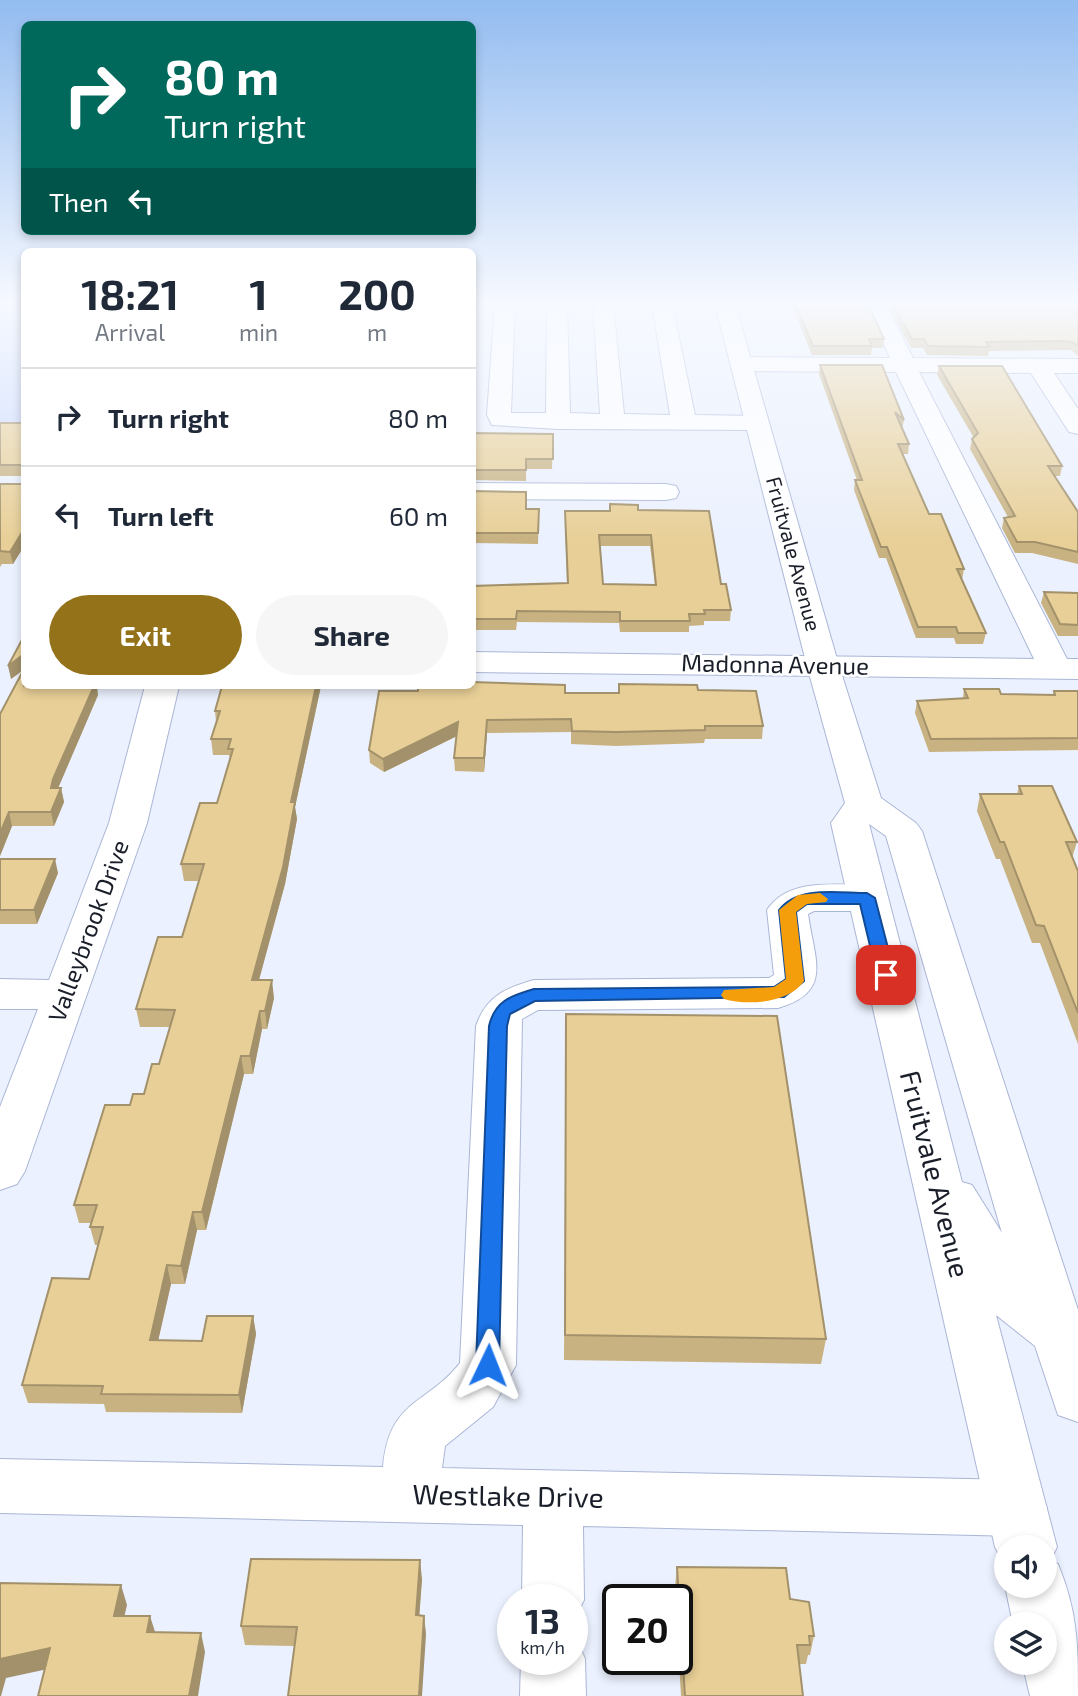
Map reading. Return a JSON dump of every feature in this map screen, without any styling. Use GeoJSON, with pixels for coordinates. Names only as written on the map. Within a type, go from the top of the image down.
{"type":"FeatureCollection","features":[{"type":"Feature","properties":{"kind":"street"},"geometry":{"type":"LineString","coordinates":[[501,383],[499,415],[501,420],[509,422],[757,424]]}},
{"type":"Feature","properties":{"kind":"street"},"geometry":{"type":"LineString","coordinates":[[558,383],[558,422]]}},
{"type":"Feature","properties":{"kind":"street"},"geometry":{"type":"LineString","coordinates":[[610,383],[613,423]]}},
{"type":"Feature","properties":{"kind":"street"},"geometry":{"type":"LineString","coordinates":[[677,383],[684,423]]}},
{"type":"Feature","properties":{"kind":"street","name":"Fruitvale Avenue"},"geometry":{"type":"LineString","coordinates":[[746,383],[823,666],[864,803],[850,823],[1021,1528]]}},
{"type":"Feature","properties":{"kind":"street"},"geometry":{"type":"LineString","coordinates":[[915,383],[1066,668]]}},
{"type":"Feature","properties":{"kind":"street"},"geometry":{"type":"LineString","coordinates":[[1049,383],[1078,427]]}},
{"type":"Feature","properties":{"kind":"street"},"geometry":{"type":"LineString","coordinates":[[476,491],[666,492]]}},
{"type":"Feature","properties":{"kind":"street","name":"Madonna Avenue"},"geometry":{"type":"LineString","coordinates":[[476,662],[1066,668]]}},
{"type":"Feature","properties":{"kind":"street","name":"Valleybrook Drive"},"geometry":{"type":"LineString","coordinates":[[0,1171],[128,823],[161,689]]}},
{"type":"Feature","properties":{"kind":"street"},"geometry":{"type":"LineString","coordinates":[[864,803],[903,831],[1068,1333],[1078,1397]]}},
{"type":"Feature","properties":{"kind":"street"},"geometry":{"type":"LineString","coordinates":[[412,1494],[417,1441],[427,1425],[481,1384],[488,1365],[498,1026],[502,1011],[512,1003],[534,995],[778,993],[796,981],[787,910],[804,899],[867,898]]}},
{"type":"Feature","properties":{"kind":"street"},"geometry":{"type":"LineString","coordinates":[[0,994],[65,995]]}},
{"type":"Feature","properties":{"kind":"street"},"geometry":{"type":"LineString","coordinates":[[930,1154],[968,1227],[1014,1298],[1068,1333]]}},
{"type":"Feature","properties":{"kind":"street","name":"Westlake Drive"},"geometry":{"type":"LineString","coordinates":[[0,1486],[553,1497],[1021,1528]]}},
{"type":"Feature","properties":{"kind":"street"},"geometry":{"type":"LineString","coordinates":[[553,1497],[553,1584]]}},
{"type":"Feature","properties":{"kind":"street"},"geometry":{"type":"LineString","coordinates":[[1039,1598],[1063,1696]]}},
{"type":"Feature","properties":{"kind":"street"},"geometry":{"type":"LineString","coordinates":[[553,1675],[553,1696]]}},
{"type":"Feature","properties":{"kind":"shaded area"},"geometry":{"type":"Polygon","coordinates":[[[0,383],[21,383],[21,426],[0,426],[0,383]]]}},
{"type":"Feature","properties":{"kind":"building"},"geometry":{"type":"Polygon","coordinates":[[[827,383],[889,383],[904,420],[895,412],[909,444],[898,444],[929,514],[941,514],[964,569],[957,569],[986,633],[958,633],[956,627],[918,627],[887,547],[881,547],[855,480],[862,480],[827,383]]]}},
{"type":"Feature","properties":{"kind":"building"},"geometry":{"type":"Polygon","coordinates":[[[949,383],[1012,383],[1062,466],[1048,466],[1078,512],[1078,552],[1035,542],[1017,542],[1004,518],[1015,516],[972,439],[978,433],[949,383]]]}},
{"type":"Feature","properties":{"kind":"building"},"geometry":{"type":"Polygon","coordinates":[[[0,423],[21,423],[21,465],[0,465],[0,423]]]}},
{"type":"Feature","properties":{"kind":"building"},"geometry":{"type":"Polygon","coordinates":[[[476,433],[553,434],[553,459],[526,459],[526,470],[476,470],[476,433]]]}},
{"type":"Feature","properties":{"kind":"building"},"geometry":{"type":"Polygon","coordinates":[[[0,484],[21,484],[21,534],[10,552],[0,551],[0,484]]]}},
{"type":"Feature","properties":{"kind":"building"},"geometry":{"type":"Polygon","coordinates":[[[476,491],[526,492],[526,509],[539,509],[538,533],[476,533],[476,491]]]}},
{"type":"Feature","properties":{"kind":"building"},"geometry":{"type":"Polygon","coordinates":[[[610,504],[638,505],[638,510],[709,511],[721,584],[726,584],[731,610],[704,610],[705,614],[689,614],[690,621],[620,621],[620,612],[517,611],[516,619],[476,619],[476,586],[568,583],[565,511],[610,511],[610,504]],[[599,535],[603,584],[656,585],[651,535],[599,535]]]}},
{"type":"Feature","properties":{"kind":"building"},"geometry":{"type":"Polygon","coordinates":[[[1044,592],[1078,593],[1078,625],[1060,624],[1044,592]]]}},
{"type":"Feature","properties":{"kind":"building"},"geometry":{"type":"Polygon","coordinates":[[[21,642],[21,656],[8,666],[21,642]]]}},
{"type":"Feature","properties":{"kind":"building"},"geometry":{"type":"Polygon","coordinates":[[[21,675],[21,689],[93,689],[53,779],[51,788],[61,788],[51,812],[9,812],[0,833],[0,714],[21,675]]]}},
{"type":"Feature","properties":{"kind":"building"},"geometry":{"type":"Polygon","coordinates":[[[476,682],[565,685],[565,693],[619,693],[619,684],[697,685],[698,690],[756,691],[763,726],[705,726],[705,730],[616,732],[572,731],[571,719],[487,720],[484,758],[454,758],[458,722],[383,759],[369,750],[379,691],[476,689],[476,682]]]}},
{"type":"Feature","properties":{"kind":"building"},"geometry":{"type":"Polygon","coordinates":[[[221,689],[315,689],[291,802],[295,802],[283,867],[252,980],[272,980],[265,1011],[260,1011],[250,1056],[241,1056],[202,1212],[193,1212],[181,1266],[167,1265],[150,1340],[202,1341],[207,1316],[253,1316],[239,1395],[101,1394],[103,1386],[22,1385],[52,1278],[89,1279],[103,1227],[90,1227],[97,1205],[74,1205],[105,1105],[130,1105],[133,1094],[144,1094],[152,1064],[159,1064],[175,1010],[136,1009],[158,937],[182,937],[204,864],[181,864],[200,803],[217,803],[233,749],[228,749],[231,739],[211,739],[220,711],[215,711],[221,689]]]}},
{"type":"Feature","properties":{"kind":"building"},"geometry":{"type":"Polygon","coordinates":[[[964,689],[999,689],[1001,694],[1055,695],[1054,691],[1078,691],[1078,738],[931,739],[917,701],[968,698],[964,689]]]}},
{"type":"Feature","properties":{"kind":"building"},"geometry":{"type":"Polygon","coordinates":[[[1019,786],[1052,786],[1077,842],[1066,842],[1078,871],[1078,1013],[1044,926],[1036,925],[1004,842],[1000,842],[980,794],[1022,794],[1019,786]]]}},
{"type":"Feature","properties":{"kind":"building"},"geometry":{"type":"Polygon","coordinates":[[[0,859],[55,859],[34,910],[0,910],[0,859]]]}},
{"type":"Feature","properties":{"kind":"building"},"geometry":{"type":"Polygon","coordinates":[[[566,1014],[777,1016],[826,1339],[565,1335],[566,1014]]]}},
{"type":"Feature","properties":{"kind":"building"},"geometry":{"type":"Polygon","coordinates":[[[251,1559],[420,1560],[416,1615],[424,1616],[419,1696],[288,1696],[297,1627],[241,1626],[251,1559]]]}},
{"type":"Feature","properties":{"kind":"building"},"geometry":{"type":"Polygon","coordinates":[[[677,1567],[786,1568],[790,1599],[809,1602],[814,1636],[809,1636],[810,1645],[797,1645],[803,1696],[685,1696],[684,1675],[693,1675],[693,1584],[678,1584],[677,1567]]]}},
{"type":"Feature","properties":{"kind":"building"},"geometry":{"type":"Polygon","coordinates":[[[0,1583],[121,1585],[114,1616],[150,1616],[147,1632],[201,1633],[189,1696],[38,1696],[50,1648],[0,1659],[0,1583]]]}},
{"type":"Feature","properties":{"kind":"slow traffic"},"geometry":{"type":"LineString","coordinates":[[730,995],[778,993],[788,989],[796,981],[787,910],[804,899],[820,899]]}},
{"type":"Feature","properties":{"kind":"route"},"geometry":{"type":"LineString","coordinates":[[488,1365],[498,1026],[502,1011],[512,1003],[534,995],[778,993],[788,989],[796,981],[787,910],[804,899],[867,898],[886,975]]}}]}
